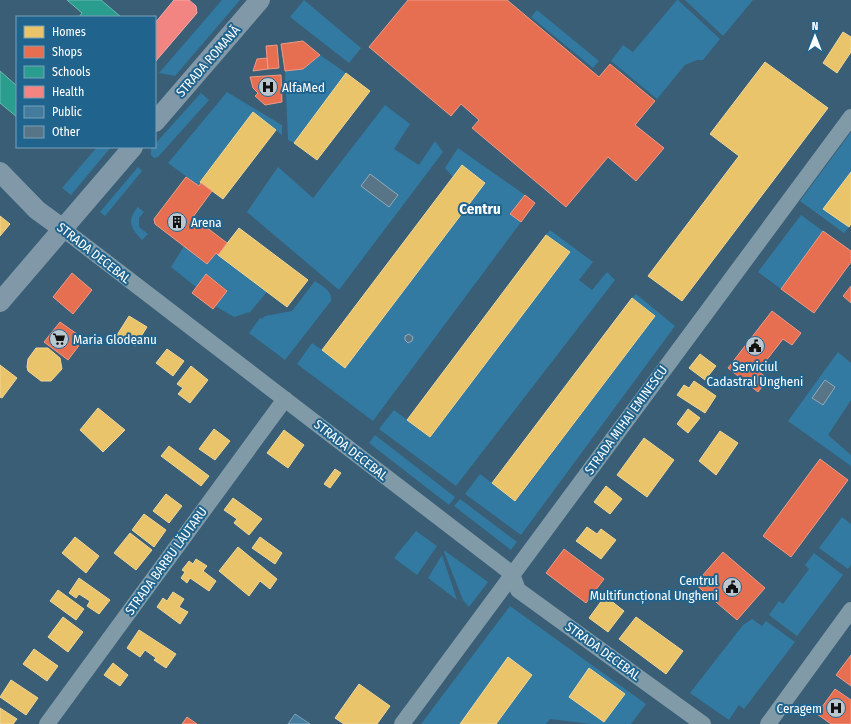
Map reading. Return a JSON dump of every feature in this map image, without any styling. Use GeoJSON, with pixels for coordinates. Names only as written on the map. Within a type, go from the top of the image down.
{"type":"FeatureCollection","features":[{"type":"Feature","properties":{"kind":"main road","name":"STRADA ROMANĂ"},"geometry":{"type":"LineString","coordinates":[[156,121],[260,0]]}},
{"type":"Feature","properties":{"kind":"main road"},"geometry":{"type":"LineString","coordinates":[[0,302],[132,148]]}},
{"type":"Feature","properties":{"kind":"main road","name":"STRADA DECEBAL"},"geometry":{"type":"LineString","coordinates":[[0,172],[38,210],[63,229]]}},
{"type":"Feature","properties":{"kind":"street","name":"STRADA MIHAI EMINESCU"},"geometry":{"type":"LineString","coordinates":[[402,724],[851,117]]}},
{"type":"Feature","properties":{"kind":"street","name":"STRADA DECEBAL"},"geometry":{"type":"LineString","coordinates":[[63,229],[512,574],[518,590],[703,724]]}},
{"type":"Feature","properties":{"kind":"street","name":"STRADA BARBU LĂUTARU"},"geometry":{"type":"LineString","coordinates":[[47,724],[285,399]]}},
{"type":"Feature","properties":{"kind":"street"},"geometry":{"type":"LineString","coordinates":[[768,724],[851,610]]}},
{"type":"Feature","properties":{"kind":"shaded area"},"geometry":{"type":"Polygon","coordinates":[[[222,0],[240,0],[175,76],[159,73],[222,0]]]}},
{"type":"Feature","properties":{"kind":"shaded area"},"geometry":{"type":"Polygon","coordinates":[[[304,0],[361,48],[349,63],[290,17],[304,0]]]}},
{"type":"Feature","properties":{"kind":"shaded area"},"geometry":{"type":"Polygon","coordinates":[[[677,0],[720,39],[703,60],[697,60],[685,65],[657,99],[611,61],[623,45],[633,52],[677,0]]]}},
{"type":"Feature","properties":{"kind":"shaded area"},"geometry":{"type":"Polygon","coordinates":[[[685,0],[753,0],[723,36],[685,0]]]}},
{"type":"Feature","properties":{"kind":"shaded area"},"geometry":{"type":"Polygon","coordinates":[[[537,10],[599,61],[593,68],[531,17],[537,10]]]}},
{"type":"Feature","properties":{"kind":"shaded area"},"geometry":{"type":"Polygon","coordinates":[[[320,55],[346,73],[294,143],[288,140],[285,71],[303,69],[320,55]]]}},
{"type":"Feature","properties":{"kind":"shaded area"},"geometry":{"type":"Polygon","coordinates":[[[227,92],[282,125],[282,135],[253,113],[200,181],[201,183],[199,186],[168,163],[227,92]]]}},
{"type":"Feature","properties":{"kind":"shaded area"},"geometry":{"type":"Polygon","coordinates":[[[201,93],[209,100],[158,157],[154,158],[151,155],[151,148],[156,148],[156,143],[201,93]]]}},
{"type":"Feature","properties":{"kind":"shaded area"},"geometry":{"type":"Polygon","coordinates":[[[385,105],[410,124],[394,149],[419,165],[435,141],[443,152],[339,290],[247,212],[278,167],[313,198],[385,105]]]}},
{"type":"Feature","properties":{"kind":"shaded area"},"geometry":{"type":"Polygon","coordinates":[[[851,132],[851,172],[824,209],[849,227],[844,233],[800,201],[851,132]]]}},
{"type":"Feature","properties":{"kind":"shaded area"},"geometry":{"type":"Polygon","coordinates":[[[96,148],[110,148],[71,195],[62,188],[96,148]]]}},
{"type":"Feature","properties":{"kind":"shaded area"},"geometry":{"type":"Polygon","coordinates":[[[458,148],[525,195],[510,214],[521,222],[373,421],[297,364],[312,343],[346,367],[485,183],[462,165],[453,177],[445,168],[458,148]]]}},
{"type":"Feature","properties":{"kind":"shaded area"},"geometry":{"type":"Polygon","coordinates":[[[138,167],[142,171],[105,216],[100,212],[138,167]]]}},
{"type":"Feature","properties":{"kind":"shaded area"},"geometry":{"type":"Polygon","coordinates":[[[138,207],[144,212],[139,218],[139,227],[148,234],[142,240],[135,232],[131,224],[132,216],[138,207]]]}},
{"type":"Feature","properties":{"kind":"shaded area"},"geometry":{"type":"Polygon","coordinates":[[[801,215],[823,231],[781,289],[758,272],[801,215]]]}},
{"type":"Feature","properties":{"kind":"shaded area"},"geometry":{"type":"Polygon","coordinates":[[[550,230],[593,262],[579,280],[592,290],[607,272],[615,280],[456,486],[379,429],[394,410],[430,437],[570,252],[546,235],[550,230]]]}},
{"type":"Feature","properties":{"kind":"shaded area"},"geometry":{"type":"Polygon","coordinates":[[[184,246],[207,264],[216,253],[267,292],[250,312],[234,317],[215,306],[227,290],[206,274],[196,287],[171,267],[184,246]]]}},
{"type":"Feature","properties":{"kind":"shaded area"},"geometry":{"type":"Polygon","coordinates":[[[315,281],[329,292],[331,301],[285,360],[249,333],[260,318],[262,319],[265,316],[292,311],[315,281]]]}},
{"type":"Feature","properties":{"kind":"shaded area"},"geometry":{"type":"Polygon","coordinates":[[[636,294],[675,326],[521,535],[465,494],[480,474],[516,501],[655,316],[632,298],[636,294]]]}},
{"type":"Feature","properties":{"kind":"shaded area"},"geometry":{"type":"Polygon","coordinates":[[[838,352],[851,363],[851,400],[828,435],[851,455],[851,466],[788,421],[838,352]]]}},
{"type":"Feature","properties":{"kind":"shaded area"},"geometry":{"type":"Polygon","coordinates":[[[375,435],[455,497],[449,505],[369,443],[375,435]]]}},
{"type":"Feature","properties":{"kind":"shaded area"},"geometry":{"type":"Polygon","coordinates":[[[460,499],[517,542],[511,550],[454,506],[460,499]]]}},
{"type":"Feature","properties":{"kind":"shaded area"},"geometry":{"type":"Polygon","coordinates":[[[842,517],[851,524],[851,565],[848,569],[819,548],[842,517]]]}},
{"type":"Feature","properties":{"kind":"shaded area"},"geometry":{"type":"Polygon","coordinates":[[[416,531],[437,546],[417,575],[394,558],[416,531]]]}},
{"type":"Feature","properties":{"kind":"shaded area"},"geometry":{"type":"Polygon","coordinates":[[[445,551],[488,582],[469,607],[463,600],[444,552],[445,551]]]}},
{"type":"Feature","properties":{"kind":"shaded area"},"geometry":{"type":"Polygon","coordinates":[[[814,553],[843,575],[797,636],[769,615],[779,601],[783,604],[809,569],[805,565],[814,553]]]}},
{"type":"Feature","properties":{"kind":"shaded area"},"geometry":{"type":"Polygon","coordinates":[[[442,555],[457,600],[428,578],[442,555]]]}},
{"type":"Feature","properties":{"kind":"shaded area"},"geometry":{"type":"Polygon","coordinates":[[[510,606],[646,704],[631,724],[591,724],[550,719],[546,724],[421,724],[510,606]]]}},
{"type":"Feature","properties":{"kind":"shaded area"},"geometry":{"type":"Polygon","coordinates":[[[752,619],[762,626],[766,621],[795,642],[744,709],[739,705],[729,720],[690,693],[743,625],[752,619]]]}},
{"type":"Feature","properties":{"kind":"building: Homes"},"geometry":{"type":"Polygon","coordinates":[[[843,32],[851,37],[851,52],[837,73],[823,63],[843,32]]]}},
{"type":"Feature","properties":{"kind":"building: Homes"},"geometry":{"type":"Polygon","coordinates":[[[765,62],[828,108],[682,301],[648,276],[739,156],[710,134],[765,62]]]}},
{"type":"Feature","properties":{"kind":"building: Homes"},"geometry":{"type":"Polygon","coordinates":[[[346,73],[370,91],[317,160],[294,143],[346,73]]]}},
{"type":"Feature","properties":{"kind":"building: Homes"},"geometry":{"type":"Polygon","coordinates":[[[253,112],[276,130],[223,199],[200,182],[253,112]]]}},
{"type":"Feature","properties":{"kind":"building: Homes"},"geometry":{"type":"Polygon","coordinates":[[[462,165],[485,183],[345,368],[322,350],[462,165]]]}},
{"type":"Feature","properties":{"kind":"building: Homes"},"geometry":{"type":"Polygon","coordinates":[[[851,172],[851,224],[849,227],[823,209],[851,172]]]}},
{"type":"Feature","properties":{"kind":"building: Homes"},"geometry":{"type":"Polygon","coordinates":[[[0,216],[10,224],[0,236],[0,216]]]}},
{"type":"Feature","properties":{"kind":"building: Homes"},"geometry":{"type":"Polygon","coordinates":[[[239,228],[308,280],[287,307],[218,255],[239,228]]]}},
{"type":"Feature","properties":{"kind":"building: Homes"},"geometry":{"type":"Polygon","coordinates":[[[546,235],[570,252],[430,437],[407,420],[546,235]]]}},
{"type":"Feature","properties":{"kind":"building: Homes"},"geometry":{"type":"Polygon","coordinates":[[[632,298],[655,316],[515,501],[492,483],[632,298]]]}},
{"type":"Feature","properties":{"kind":"building: Homes"},"geometry":{"type":"Polygon","coordinates":[[[129,316],[147,327],[135,346],[117,335],[129,316]]]}},
{"type":"Feature","properties":{"kind":"building: Homes"},"geometry":{"type":"Polygon","coordinates":[[[36,348],[48,348],[60,358],[62,369],[51,381],[41,381],[28,371],[28,359],[36,348]]]}},
{"type":"Feature","properties":{"kind":"building: Homes"},"geometry":{"type":"Polygon","coordinates":[[[167,349],[184,361],[173,376],[156,363],[167,349]]]}},
{"type":"Feature","properties":{"kind":"building: Homes"},"geometry":{"type":"Polygon","coordinates":[[[700,354],[716,366],[705,380],[689,368],[700,354]]]}},
{"type":"Feature","properties":{"kind":"building: Homes"},"geometry":{"type":"Polygon","coordinates":[[[0,365],[17,378],[2,398],[0,397],[0,365]]]}},
{"type":"Feature","properties":{"kind":"building: Homes"},"geometry":{"type":"Polygon","coordinates":[[[191,366],[208,380],[190,403],[178,394],[183,388],[177,384],[191,366]]]}},
{"type":"Feature","properties":{"kind":"building: Homes"},"geometry":{"type":"Polygon","coordinates":[[[694,381],[716,396],[705,413],[677,395],[684,385],[689,388],[694,381]]]}},
{"type":"Feature","properties":{"kind":"building: Homes"},"geometry":{"type":"Polygon","coordinates":[[[98,408],[125,430],[103,452],[80,430],[98,408]]]}},
{"type":"Feature","properties":{"kind":"building: Homes"},"geometry":{"type":"Polygon","coordinates":[[[688,409],[700,418],[688,433],[677,424],[688,409]]]}},
{"type":"Feature","properties":{"kind":"building: Homes"},"geometry":{"type":"Polygon","coordinates":[[[214,429],[230,441],[215,460],[199,449],[214,429]]]}},
{"type":"Feature","properties":{"kind":"building: Homes"},"geometry":{"type":"Polygon","coordinates":[[[284,430],[304,445],[288,468],[267,453],[284,430]]]}},
{"type":"Feature","properties":{"kind":"building: Homes"},"geometry":{"type":"Polygon","coordinates":[[[720,431],[738,443],[716,475],[699,461],[720,431]]]}},
{"type":"Feature","properties":{"kind":"building: Homes"},"geometry":{"type":"Polygon","coordinates":[[[644,438],[674,460],[647,497],[617,475],[644,438]]]}},
{"type":"Feature","properties":{"kind":"building: Homes"},"geometry":{"type":"Polygon","coordinates":[[[169,446],[209,476],[201,486],[161,456],[169,446]]]}},
{"type":"Feature","properties":{"kind":"building: Homes"},"geometry":{"type":"Polygon","coordinates":[[[335,469],[341,473],[330,488],[324,484],[335,469]]]}},
{"type":"Feature","properties":{"kind":"building: Homes"},"geometry":{"type":"Polygon","coordinates":[[[606,486],[622,499],[610,514],[594,502],[606,486]]]}},
{"type":"Feature","properties":{"kind":"building: Homes"},"geometry":{"type":"Polygon","coordinates":[[[166,494],[182,506],[169,523],[153,511],[166,494]]]}},
{"type":"Feature","properties":{"kind":"building: Homes"},"geometry":{"type":"Polygon","coordinates":[[[233,498],[262,519],[249,535],[234,523],[237,519],[224,510],[233,498]]]}},
{"type":"Feature","properties":{"kind":"building: Homes"},"geometry":{"type":"Polygon","coordinates":[[[144,514],[166,530],[154,547],[132,530],[144,514]]]}},
{"type":"Feature","properties":{"kind":"building: Homes"},"geometry":{"type":"Polygon","coordinates":[[[587,527],[597,534],[601,529],[616,540],[601,559],[576,541],[587,527]]]}},
{"type":"Feature","properties":{"kind":"building: Homes"},"geometry":{"type":"Polygon","coordinates":[[[130,533],[152,550],[136,570],[114,553],[130,533]]]}},
{"type":"Feature","properties":{"kind":"building: Homes"},"geometry":{"type":"Polygon","coordinates":[[[75,537],[99,556],[86,573],[62,553],[75,537]]]}},
{"type":"Feature","properties":{"kind":"building: Homes"},"geometry":{"type":"Polygon","coordinates":[[[260,537],[282,553],[275,564],[252,548],[260,537]]]}},
{"type":"Feature","properties":{"kind":"building: Homes"},"geometry":{"type":"Polygon","coordinates":[[[238,547],[277,579],[270,589],[260,581],[249,596],[219,571],[238,547]]]}},
{"type":"Feature","properties":{"kind":"building: Homes"},"geometry":{"type":"Polygon","coordinates":[[[196,559],[207,566],[203,571],[216,581],[209,591],[190,578],[187,583],[181,578],[185,572],[182,570],[189,561],[193,564],[196,559]]]}},
{"type":"Feature","properties":{"kind":"building: Homes"},"geometry":{"type":"Polygon","coordinates":[[[79,578],[110,600],[99,614],[87,606],[90,601],[79,594],[76,598],[69,593],[79,578]]]}},
{"type":"Feature","properties":{"kind":"building: Homes"},"geometry":{"type":"Polygon","coordinates":[[[58,590],[84,609],[76,620],[50,601],[58,590]]]}},
{"type":"Feature","properties":{"kind":"building: Homes"},"geometry":{"type":"Polygon","coordinates":[[[173,592],[184,599],[179,607],[188,612],[180,624],[157,607],[163,598],[167,601],[173,592]]]}},
{"type":"Feature","properties":{"kind":"building: Homes"},"geometry":{"type":"Polygon","coordinates":[[[605,596],[624,611],[608,632],[589,618],[605,596]]]}},
{"type":"Feature","properties":{"kind":"building: Homes"},"geometry":{"type":"Polygon","coordinates":[[[63,617],[83,632],[68,652],[48,637],[63,617]]]}},
{"type":"Feature","properties":{"kind":"building: Homes"},"geometry":{"type":"Polygon","coordinates":[[[636,617],[683,651],[666,674],[619,639],[636,617]]]}},
{"type":"Feature","properties":{"kind":"building: Homes"},"geometry":{"type":"Polygon","coordinates":[[[139,630],[176,654],[166,668],[154,660],[156,658],[145,650],[140,657],[127,648],[139,630]]]}},
{"type":"Feature","properties":{"kind":"building: Homes"},"geometry":{"type":"Polygon","coordinates":[[[34,649],[58,666],[47,681],[23,664],[34,649]]]}},
{"type":"Feature","properties":{"kind":"building: Homes"},"geometry":{"type":"Polygon","coordinates":[[[508,657],[532,675],[496,724],[460,724],[508,657]]]}},
{"type":"Feature","properties":{"kind":"building: Homes"},"geometry":{"type":"Polygon","coordinates":[[[113,663],[128,675],[120,686],[104,675],[113,663]]]}},
{"type":"Feature","properties":{"kind":"building: Homes"},"geometry":{"type":"Polygon","coordinates":[[[589,668],[625,694],[604,722],[569,697],[589,668]]]}},
{"type":"Feature","properties":{"kind":"building: Homes"},"geometry":{"type":"Polygon","coordinates":[[[11,680],[38,698],[26,715],[0,697],[11,680]]]}},
{"type":"Feature","properties":{"kind":"building: Homes"},"geometry":{"type":"Polygon","coordinates":[[[359,684],[390,706],[377,724],[344,724],[335,718],[359,684]]]}},
{"type":"Feature","properties":{"kind":"building: Homes"},"geometry":{"type":"Polygon","coordinates":[[[0,708],[17,719],[13,724],[0,724],[0,708]]]}},
{"type":"Feature","properties":{"kind":"building: Shops"},"geometry":{"type":"Polygon","coordinates":[[[408,0],[507,0],[599,77],[610,64],[655,101],[635,125],[664,148],[636,181],[608,157],[566,207],[472,128],[479,120],[461,104],[451,116],[369,47],[408,0]]]}},
{"type":"Feature","properties":{"kind":"building: Shops"},"geometry":{"type":"Polygon","coordinates":[[[303,41],[320,55],[303,69],[285,71],[281,44],[303,41]]]}},
{"type":"Feature","properties":{"kind":"building: Shops"},"geometry":{"type":"Polygon","coordinates":[[[277,45],[279,68],[268,69],[266,46],[277,45]]]}},
{"type":"Feature","properties":{"kind":"building: Shops"},"geometry":{"type":"Polygon","coordinates":[[[267,58],[268,69],[253,71],[257,59],[267,58]]]}},
{"type":"Feature","properties":{"kind":"building: Shops"},"geometry":{"type":"Polygon","coordinates":[[[281,75],[282,102],[265,105],[255,96],[258,93],[253,88],[250,77],[281,75]]]}},
{"type":"Feature","properties":{"kind":"building: Shops","name":"Arena"},"geometry":{"type":"Polygon","coordinates":[[[186,177],[199,186],[201,183],[212,191],[193,217],[227,243],[218,255],[216,253],[207,264],[155,224],[154,219],[186,177]]]}},
{"type":"Feature","properties":{"kind":"building: Shops"},"geometry":{"type":"Polygon","coordinates":[[[525,195],[535,203],[521,222],[510,214],[525,195]]]}},
{"type":"Feature","properties":{"kind":"building: Shops"},"geometry":{"type":"Polygon","coordinates":[[[823,231],[851,251],[851,262],[814,313],[781,289],[823,231]]]}},
{"type":"Feature","properties":{"kind":"building: Shops"},"geometry":{"type":"Polygon","coordinates":[[[72,273],[92,290],[73,314],[53,297],[72,273]]]}},
{"type":"Feature","properties":{"kind":"building: Shops"},"geometry":{"type":"Polygon","coordinates":[[[206,274],[227,291],[213,309],[192,293],[206,274]]]}},
{"type":"Feature","properties":{"kind":"building: Shops"},"geometry":{"type":"Polygon","coordinates":[[[851,286],[851,303],[843,296],[851,286]]]}},
{"type":"Feature","properties":{"kind":"building: Shops"},"geometry":{"type":"Polygon","coordinates":[[[772,311],[801,333],[792,345],[783,339],[758,371],[768,379],[758,392],[728,368],[772,311]]]}},
{"type":"Feature","properties":{"kind":"building: Shops"},"geometry":{"type":"Polygon","coordinates":[[[60,322],[84,339],[68,360],[44,342],[60,322]]]}},
{"type":"Feature","properties":{"kind":"building: Shops"},"geometry":{"type":"Polygon","coordinates":[[[820,459],[848,480],[791,557],[763,536],[820,459]]]}},
{"type":"Feature","properties":{"kind":"building: Shops"},"geometry":{"type":"Polygon","coordinates":[[[564,549],[604,579],[586,603],[546,573],[564,549]]]}},
{"type":"Feature","properties":{"kind":"building: Shops"},"geometry":{"type":"Polygon","coordinates":[[[723,552],[765,588],[737,620],[695,584],[723,552]]]}},
{"type":"Feature","properties":{"kind":"building: Shops"},"geometry":{"type":"Polygon","coordinates":[[[851,655],[851,686],[836,675],[851,655]]]}},
{"type":"Feature","properties":{"kind":"building: Shops"},"geometry":{"type":"Polygon","coordinates":[[[835,689],[851,700],[851,724],[831,724],[817,714],[835,689]]]}},
{"type":"Feature","properties":{"kind":"building: Shops"},"geometry":{"type":"Polygon","coordinates":[[[187,717],[197,724],[182,724],[187,717]]]}},
{"type":"Feature","properties":{"kind":"building: Schools"},"geometry":{"type":"Polygon","coordinates":[[[67,0],[101,0],[120,16],[80,16],[82,13],[67,0]]]}},
{"type":"Feature","properties":{"kind":"building: Schools"},"geometry":{"type":"Polygon","coordinates":[[[0,71],[16,85],[16,116],[0,103],[0,71]]]}},
{"type":"Feature","properties":{"kind":"building: Health"},"geometry":{"type":"Polygon","coordinates":[[[174,0],[189,0],[196,6],[197,13],[156,61],[156,22],[174,0]]]}},
{"type":"Feature","properties":{"kind":"building: Public"},"geometry":{"type":"Polygon","coordinates":[[[295,714],[310,724],[288,724],[295,714]]]}},
{"type":"Feature","properties":{"kind":"building: Other"},"geometry":{"type":"Polygon","coordinates":[[[370,174],[398,195],[389,207],[361,186],[370,174]]]}},
{"type":"Feature","properties":{"kind":"building: Other"},"geometry":{"type":"Polygon","coordinates":[[[409,334],[413,337],[412,341],[408,343],[405,340],[405,336],[409,334]]]}},
{"type":"Feature","properties":{"kind":"building: Other"},"geometry":{"type":"Polygon","coordinates":[[[825,380],[835,387],[823,405],[812,398],[825,380]]]}},
{"type":"Feature","properties":{"kind":"place","name":"AlfaMed"},"geometry":{"type":"Point","coordinates":[268,87]}},
{"type":"Feature","properties":{"kind":"place","name":"Arena"},"geometry":{"type":"Point","coordinates":[177,222]}},
{"type":"Feature","properties":{"kind":"place","name":"Maria Glodeanu"},"geometry":{"type":"Point","coordinates":[59,339]}},
{"type":"Feature","properties":{"kind":"place","name":"Serviciul Cadastral Ungheni"},"geometry":{"type":"Point","coordinates":[755,346]}},
{"type":"Feature","properties":{"kind":"place","name":"Centrul Multifuncțional Ungheni"},"geometry":{"type":"Point","coordinates":[732,587]}},
{"type":"Feature","properties":{"kind":"place","name":"Ceragem"},"geometry":{"type":"Point","coordinates":[836,708]}},
{"type":"Feature","properties":{"kind":"district","name":"Centru"},"geometry":{"type":"Point","coordinates":[480,209]}}]}
